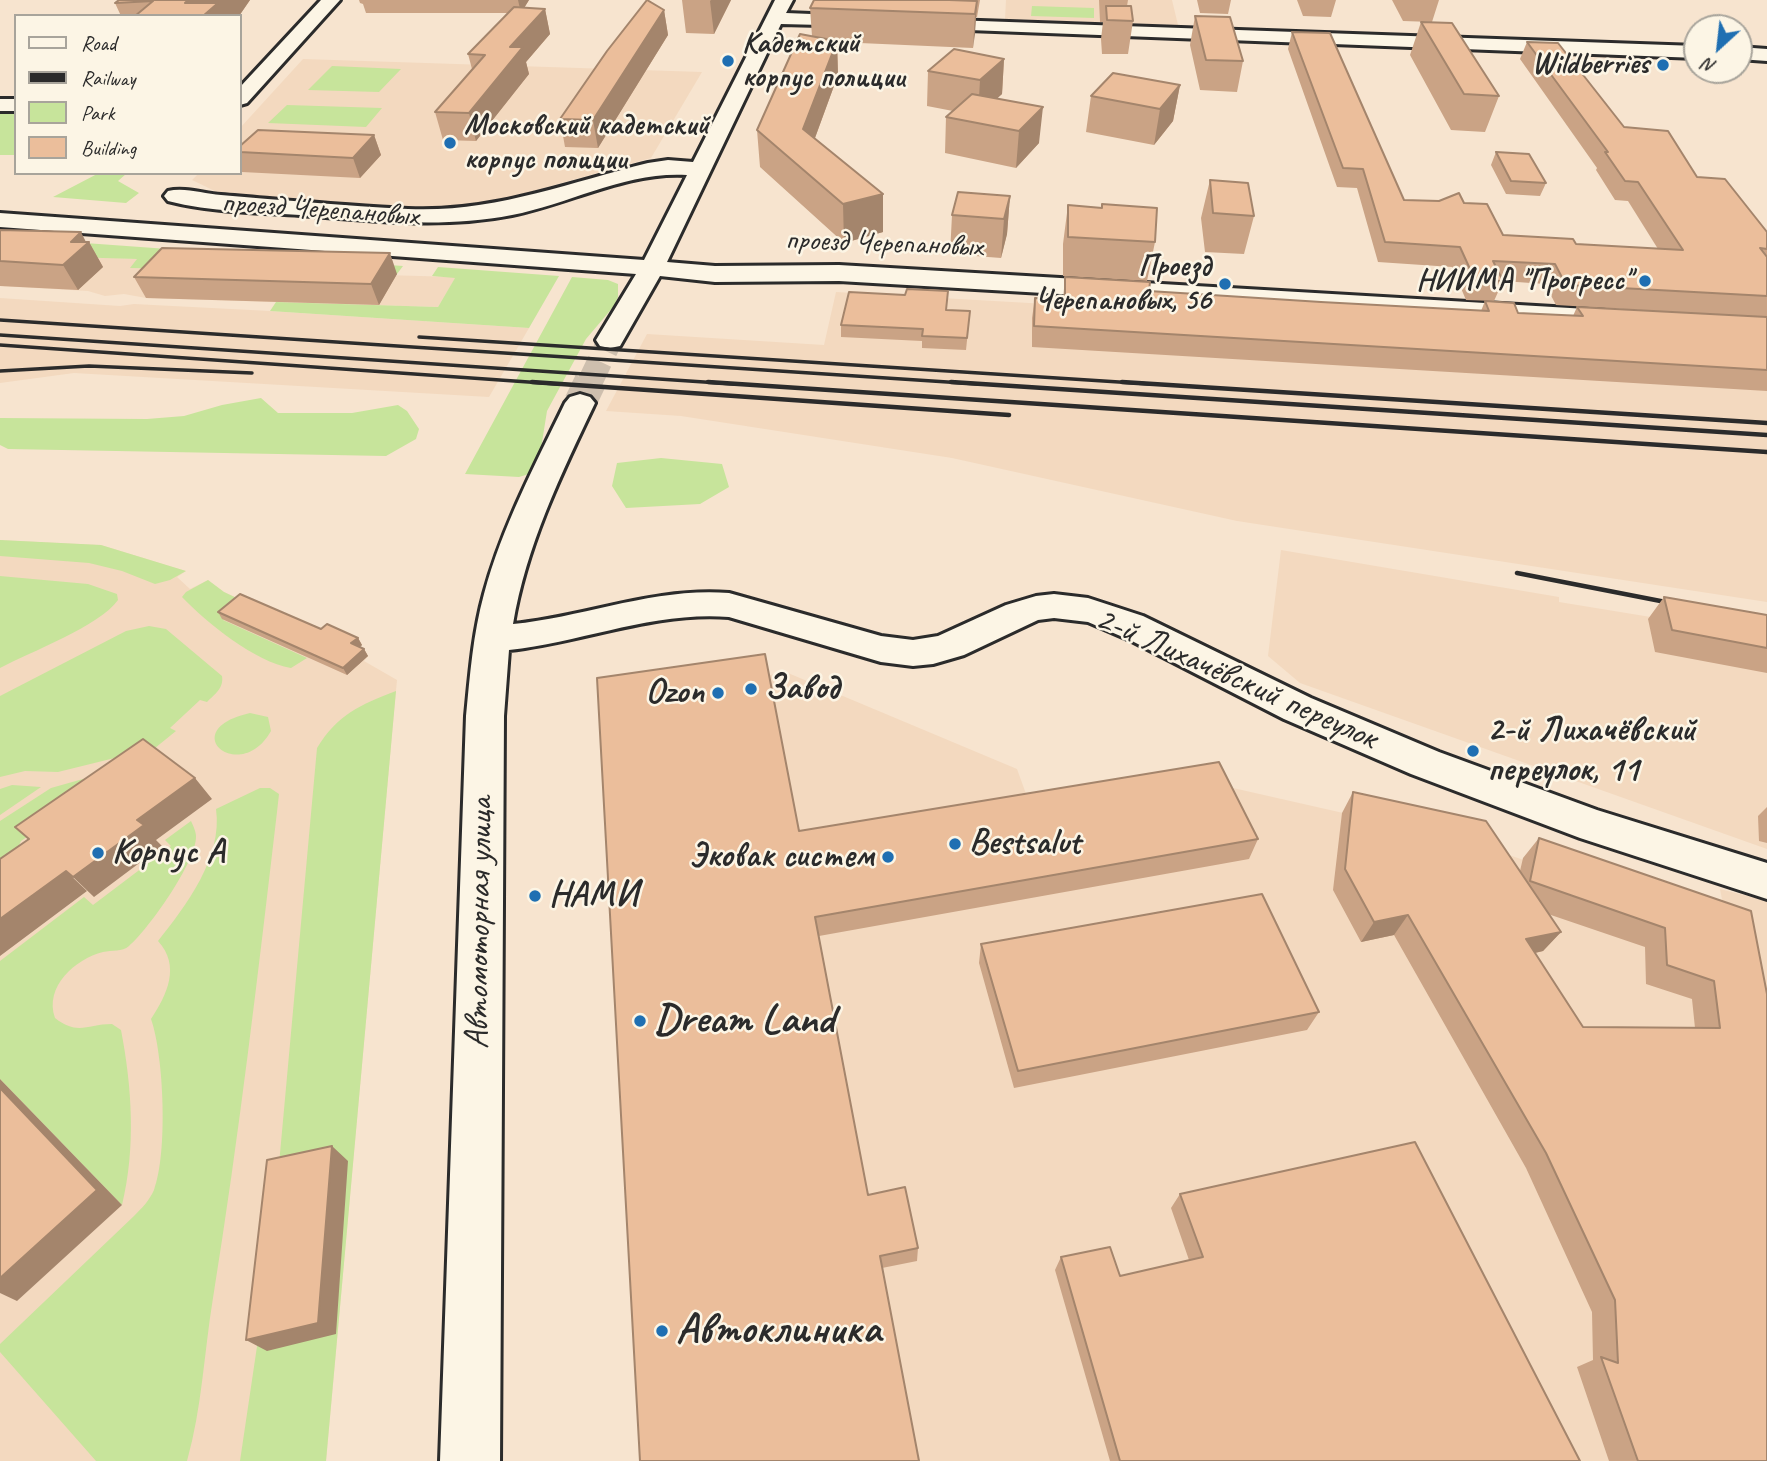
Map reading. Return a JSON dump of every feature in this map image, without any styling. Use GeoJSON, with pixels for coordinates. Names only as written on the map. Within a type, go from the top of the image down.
{"type":"FeatureCollection","features":[{"type":"Feature","properties":{"kind":"street"},"geometry":{"type":"LineString","coordinates":[[242,97],[331,0]]}},
{"type":"Feature","properties":{"kind":"street"},"geometry":{"type":"LineString","coordinates":[[610,340],[652,268],[780,9],[880,22]]}},
{"type":"Feature","properties":{"kind":"street"},"geometry":{"type":"LineString","coordinates":[[906,23],[1683,51]]}},
{"type":"Feature","properties":{"kind":"street","name":"проезд Черепановых"},"geometry":{"type":"LineString","coordinates":[[174,185],[217,202],[409,216],[464,216],[513,208],[648,170],[668,167],[702,169]]}},
{"type":"Feature","properties":{"kind":"street"},"geometry":{"type":"LineString","coordinates":[[174,185],[187,217],[210,235]]}},
{"type":"Feature","properties":{"kind":"street","name":"проезд Черепановых"},"geometry":{"type":"LineString","coordinates":[[0,220],[715,274],[839,272],[1627,319]]}},
{"type":"Feature","properties":{"kind":"street","name":"Автомоторная улица"},"geometry":{"type":"LineString","coordinates":[[470,1461],[485,716],[493,639],[505,579],[522,530],[580,403]]}},
{"type":"Feature","properties":{"kind":"street","name":"2-й Лихачёвский переулок"},"geometry":{"type":"LineString","coordinates":[[493,639],[562,631],[673,606],[708,602],[729,605],[881,649],[906,653],[934,651],[1024,611],[1049,605],[1071,606],[1128,624],[1258,691],[1423,763],[1562,816],[1767,881]]}},
{"type":"Feature","properties":{"kind":"shaded area"},"geometry":{"type":"Polygon","coordinates":[[[1006,0],[1172,0],[1178,25],[1005,19],[1006,0]]]}},
{"type":"Feature","properties":{"kind":"shaded area","name":"Московский кадетский корпус полиции"},"geometry":{"type":"Polygon","coordinates":[[[303,59],[702,72],[651,158],[486,204],[440,210],[219,193],[192,180],[197,175],[242,175],[242,126],[303,59]]]}},
{"type":"Feature","properties":{"kind":"shaded area"},"geometry":{"type":"Polygon","coordinates":[[[0,253],[138,259],[132,268],[456,277],[438,307],[146,298],[124,294],[105,296],[88,291],[0,286],[0,253]]]}},
{"type":"Feature","properties":{"kind":"shaded area"},"geometry":{"type":"Polygon","coordinates":[[[836,292],[1767,345],[1767,602],[1237,521],[952,458],[681,416],[606,411],[647,334],[824,345],[836,292]]]}},
{"type":"Feature","properties":{"kind":"shaded area"},"geometry":{"type":"Polygon","coordinates":[[[0,298],[120,306],[134,304],[270,311],[529,328],[489,397],[74,373],[0,383],[0,298]]]}},
{"type":"Feature","properties":{"kind":"shaded area"},"geometry":{"type":"Polygon","coordinates":[[[0,540],[101,545],[186,571],[177,577],[190,589],[208,580],[224,592],[325,637],[331,631],[362,645],[356,650],[368,656],[364,661],[397,680],[326,1461],[0,1461],[0,540]]]}},
{"type":"Feature","properties":{"kind":"shaded area"},"geometry":{"type":"Polygon","coordinates":[[[1281,550],[1559,597],[1559,602],[1767,636],[1767,849],[1300,683],[1268,656],[1281,550]]]}},
{"type":"Feature","properties":{"kind":"shaded area"},"geometry":{"type":"Polygon","coordinates":[[[788,673],[1017,769],[1033,813],[1211,783],[1471,842],[1728,930],[1720,889],[1767,901],[1767,1461],[648,1461],[768,675],[788,673]]]}},
{"type":"Feature","properties":{"kind":"green space"},"geometry":{"type":"Polygon","coordinates":[[[1032,6],[1094,8],[1094,18],[1031,16],[1032,6]]]}},
{"type":"Feature","properties":{"kind":"green space"},"geometry":{"type":"Polygon","coordinates":[[[332,66],[401,69],[379,92],[308,90],[332,66]]]}},
{"type":"Feature","properties":{"kind":"green space"},"geometry":{"type":"Polygon","coordinates":[[[287,105],[382,108],[366,127],[268,123],[287,105]]]}},
{"type":"Feature","properties":{"kind":"green space"},"geometry":{"type":"Polygon","coordinates":[[[0,113],[14,113],[14,155],[0,155],[0,113]]]}},
{"type":"Feature","properties":{"kind":"green space"},"geometry":{"type":"Polygon","coordinates":[[[95,175],[125,175],[118,181],[139,193],[126,203],[53,197],[95,175]]]}},
{"type":"Feature","properties":{"kind":"green space"},"geometry":{"type":"Polygon","coordinates":[[[2,237],[403,266],[397,274],[130,268],[137,259],[35,256],[2,237]]]}},
{"type":"Feature","properties":{"kind":"green space"},"geometry":{"type":"Polygon","coordinates":[[[438,267],[559,276],[529,328],[270,311],[276,302],[438,307],[455,278],[432,276],[438,267]]]}},
{"type":"Feature","properties":{"kind":"green space"},"geometry":{"type":"Polygon","coordinates":[[[572,277],[608,280],[618,284],[618,297],[614,306],[586,339],[547,411],[539,461],[529,474],[519,477],[465,474],[572,277]]]}},
{"type":"Feature","properties":{"kind":"green space"},"geometry":{"type":"Polygon","coordinates":[[[261,398],[278,413],[352,413],[398,405],[407,411],[419,429],[416,439],[386,456],[8,449],[0,445],[0,418],[147,419],[184,416],[261,398]]]}},
{"type":"Feature","properties":{"kind":"green space"},"geometry":{"type":"Polygon","coordinates":[[[661,458],[722,464],[729,487],[700,504],[626,508],[612,486],[617,463],[661,458]]]}},
{"type":"Feature","properties":{"kind":"green space"},"geometry":{"type":"Polygon","coordinates":[[[0,540],[101,545],[186,571],[170,580],[155,584],[122,571],[89,563],[0,556],[0,540]]]}},
{"type":"Feature","properties":{"kind":"green space"},"geometry":{"type":"Polygon","coordinates":[[[0,576],[88,584],[117,594],[118,600],[109,610],[81,629],[0,668],[0,576]]]}},
{"type":"Feature","properties":{"kind":"green space"},"geometry":{"type":"Polygon","coordinates":[[[208,580],[224,592],[245,602],[223,620],[307,658],[291,668],[277,664],[247,650],[218,629],[182,597],[208,580]]]}},
{"type":"Feature","properties":{"kind":"green space"},"geometry":{"type":"Polygon","coordinates":[[[149,626],[166,629],[222,676],[220,687],[213,696],[207,702],[200,700],[170,728],[176,731],[155,748],[58,772],[25,771],[0,777],[0,696],[126,631],[149,626]]]}},
{"type":"Feature","properties":{"kind":"green space"},"geometry":{"type":"Polygon","coordinates":[[[396,691],[326,1461],[240,1461],[271,1252],[317,748],[333,727],[351,712],[396,691]]]}},
{"type":"Feature","properties":{"kind":"green space"},"geometry":{"type":"Polygon","coordinates":[[[250,713],[268,717],[271,731],[258,747],[244,754],[231,754],[220,749],[215,741],[217,731],[228,721],[250,713]]]}},
{"type":"Feature","properties":{"kind":"green space"},"geometry":{"type":"Polygon","coordinates":[[[129,766],[21,841],[0,885],[0,821],[51,788],[129,766]]]}},
{"type":"Feature","properties":{"kind":"green space"},"geometry":{"type":"Polygon","coordinates":[[[12,785],[41,787],[0,815],[0,789],[12,785]]]}},
{"type":"Feature","properties":{"kind":"green space"},"geometry":{"type":"Polygon","coordinates":[[[260,788],[270,788],[279,794],[240,1116],[192,1441],[187,1461],[96,1461],[0,1352],[0,1344],[134,1216],[154,1190],[161,1153],[163,1105],[159,1056],[151,1019],[166,990],[170,970],[169,960],[158,941],[191,897],[208,863],[217,827],[216,809],[260,788]]]}},
{"type":"Feature","properties":{"kind":"green space"},"geometry":{"type":"Polygon","coordinates":[[[191,821],[196,836],[189,861],[148,926],[126,948],[103,952],[82,961],[64,976],[54,996],[55,1018],[70,1027],[112,1024],[121,1030],[128,1073],[131,1118],[129,1162],[122,1205],[0,1079],[0,961],[84,897],[93,905],[171,846],[165,840],[191,821]]]}},
{"type":"Feature","properties":{"kind":"building"},"geometry":{"type":"Polygon","coordinates":[[[119,0],[188,0],[185,3],[218,3],[205,14],[137,14],[153,1],[115,3],[119,0]]]}},
{"type":"Feature","properties":{"kind":"building"},"geometry":{"type":"Polygon","coordinates":[[[647,0],[664,10],[593,120],[560,119],[607,51],[647,0]]]}},
{"type":"Feature","properties":{"kind":"building"},"geometry":{"type":"Polygon","coordinates":[[[814,0],[977,1],[975,14],[810,8],[814,0]]]}},
{"type":"Feature","properties":{"kind":"building"},"geometry":{"type":"Polygon","coordinates":[[[1106,6],[1131,6],[1133,21],[1107,20],[1106,6]]]}},
{"type":"Feature","properties":{"kind":"building"},"geometry":{"type":"Polygon","coordinates":[[[514,7],[545,9],[510,47],[523,47],[469,113],[435,112],[485,55],[468,54],[514,7]]]}},
{"type":"Feature","properties":{"kind":"building"},"geometry":{"type":"Polygon","coordinates":[[[1195,16],[1230,17],[1243,61],[1206,60],[1195,16]]]}},
{"type":"Feature","properties":{"kind":"building"},"geometry":{"type":"Polygon","coordinates":[[[1421,22],[1452,23],[1499,96],[1464,94],[1421,22]]]}},
{"type":"Feature","properties":{"kind":"building"},"geometry":{"type":"Polygon","coordinates":[[[1292,32],[1330,33],[1404,200],[1439,201],[1459,193],[1464,203],[1487,204],[1503,235],[1573,239],[1576,244],[1683,250],[1638,182],[1625,181],[1605,152],[1608,152],[1527,42],[1558,43],[1624,127],[1668,131],[1697,177],[1725,179],[1767,232],[1767,249],[1760,248],[1767,257],[1767,296],[1566,285],[1555,264],[1493,261],[1503,281],[1475,280],[1460,247],[1385,242],[1363,169],[1343,168],[1292,32]]]}},
{"type":"Feature","properties":{"kind":"building"},"geometry":{"type":"Polygon","coordinates":[[[800,34],[837,41],[803,129],[883,194],[843,204],[757,130],[800,34]]]}},
{"type":"Feature","properties":{"kind":"building"},"geometry":{"type":"Polygon","coordinates":[[[954,49],[1004,59],[980,80],[928,71],[954,49]]]}},
{"type":"Feature","properties":{"kind":"building"},"geometry":{"type":"Polygon","coordinates":[[[1113,73],[1180,85],[1160,109],[1091,96],[1113,73]]]}},
{"type":"Feature","properties":{"kind":"building"},"geometry":{"type":"Polygon","coordinates":[[[972,94],[1043,107],[1019,131],[946,117],[972,94]]]}},
{"type":"Feature","properties":{"kind":"building"},"geometry":{"type":"Polygon","coordinates":[[[258,130],[374,135],[353,158],[242,152],[242,144],[258,130]]]}},
{"type":"Feature","properties":{"kind":"building"},"geometry":{"type":"Polygon","coordinates":[[[1496,152],[1529,154],[1546,183],[1511,181],[1496,152]]]}},
{"type":"Feature","properties":{"kind":"building"},"geometry":{"type":"Polygon","coordinates":[[[1210,180],[1248,183],[1254,216],[1213,213],[1210,180]]]}},
{"type":"Feature","properties":{"kind":"building"},"geometry":{"type":"Polygon","coordinates":[[[958,192],[1010,196],[1004,219],[952,215],[958,192]]]}},
{"type":"Feature","properties":{"kind":"building"},"geometry":{"type":"Polygon","coordinates":[[[1102,204],[1157,208],[1155,242],[1068,237],[1068,205],[1102,208],[1102,204]]]}},
{"type":"Feature","properties":{"kind":"building"},"geometry":{"type":"Polygon","coordinates":[[[0,230],[81,232],[71,242],[89,242],[63,265],[0,261],[0,230]]]}},
{"type":"Feature","properties":{"kind":"building"},"geometry":{"type":"Polygon","coordinates":[[[162,248],[390,253],[371,284],[134,277],[162,248]]]}},
{"type":"Feature","properties":{"kind":"building"},"geometry":{"type":"Polygon","coordinates":[[[1065,277],[1150,282],[1149,291],[1321,302],[1489,311],[1485,301],[1514,303],[1518,313],[1583,316],[1577,307],[1767,317],[1767,370],[1034,326],[1035,298],[1065,300],[1065,277]]]}},
{"type":"Feature","properties":{"kind":"building"},"geometry":{"type":"Polygon","coordinates":[[[907,289],[948,291],[946,310],[970,311],[967,338],[922,336],[923,329],[841,325],[849,292],[905,295],[907,289]]]}},
{"type":"Feature","properties":{"kind":"building"},"geometry":{"type":"Polygon","coordinates":[[[240,594],[321,629],[327,624],[358,638],[351,643],[364,649],[343,668],[218,612],[240,594]]]}},
{"type":"Feature","properties":{"kind":"building"},"geometry":{"type":"Polygon","coordinates":[[[1664,597],[1767,615],[1767,648],[1672,630],[1664,597]]]}},
{"type":"Feature","properties":{"kind":"building"},"geometry":{"type":"Polygon","coordinates":[[[765,654],[799,831],[1219,762],[1258,839],[815,917],[868,1195],[905,1187],[918,1248],[880,1256],[919,1461],[640,1461],[597,678],[765,654]]]}},
{"type":"Feature","properties":{"kind":"building"},"geometry":{"type":"Polygon","coordinates":[[[143,739],[195,778],[137,820],[144,825],[73,877],[66,871],[0,919],[0,859],[29,839],[15,827],[143,739]]]}},
{"type":"Feature","properties":{"kind":"building"},"geometry":{"type":"Polygon","coordinates":[[[1353,792],[1486,821],[1561,932],[1526,939],[1583,1027],[1720,1028],[1714,981],[1667,965],[1665,928],[1530,881],[1539,838],[1751,911],[1767,994],[1767,1461],[1638,1461],[1601,1357],[1618,1363],[1615,1300],[1546,1153],[1408,915],[1374,922],[1345,869],[1353,792]]]}},
{"type":"Feature","properties":{"kind":"building"},"geometry":{"type":"Polygon","coordinates":[[[1262,894],[1319,1012],[1018,1071],[981,944],[1262,894]]]}},
{"type":"Feature","properties":{"kind":"building"},"geometry":{"type":"Polygon","coordinates":[[[0,1088],[97,1190],[0,1278],[0,1088]]]}},
{"type":"Feature","properties":{"kind":"building"},"geometry":{"type":"Polygon","coordinates":[[[1415,1142],[1580,1461],[1120,1461],[1061,1257],[1110,1247],[1120,1276],[1203,1257],[1180,1194],[1415,1142]]]}},
{"type":"Feature","properties":{"kind":"building"},"geometry":{"type":"Polygon","coordinates":[[[332,1146],[318,1323],[246,1340],[267,1160],[332,1146]]]}},
{"type":"Feature","properties":{"kind":"tunnel"},"geometry":{"type":"LineString","coordinates":[[589,384],[610,340]]}},
{"type":"Feature","properties":{"kind":"tunnel"},"geometry":{"type":"LineString","coordinates":[[580,403],[590,382]]}},
{"type":"Feature","properties":{"kind":"railway"},"geometry":{"type":"LineString","coordinates":[[0,320],[978,384]]}},
{"type":"Feature","properties":{"kind":"railway"},"geometry":{"type":"LineString","coordinates":[[0,335],[734,384]]}},
{"type":"Feature","properties":{"kind":"railway"},"geometry":{"type":"LineString","coordinates":[[419,337],[1150,384]]}},
{"type":"Feature","properties":{"kind":"railway"},"geometry":{"type":"LineString","coordinates":[[0,345],[557,384]]}},
{"type":"Feature","properties":{"kind":"railway"},"geometry":{"type":"LineString","coordinates":[[0,371],[89,366],[252,373]]}},
{"type":"Feature","properties":{"kind":"railway"},"geometry":{"type":"LineString","coordinates":[[532,382],[1009,415]]}},
{"type":"Feature","properties":{"kind":"railway"},"geometry":{"type":"LineString","coordinates":[[708,382],[1767,452]]}},
{"type":"Feature","properties":{"kind":"railway"},"geometry":{"type":"LineString","coordinates":[[951,382],[1767,435]]}},
{"type":"Feature","properties":{"kind":"railway"},"geometry":{"type":"LineString","coordinates":[[1122,382],[1767,423]]}},
{"type":"Feature","properties":{"kind":"railway"},"geometry":{"type":"LineString","coordinates":[[1517,573],[1681,605]]}},
{"type":"Feature","properties":{"kind":"place","name":"Кадетский корпус полиции"},"geometry":{"type":"Point","coordinates":[728,61]}},
{"type":"Feature","properties":{"kind":"place","name":"Wildberries"},"geometry":{"type":"Point","coordinates":[1663,65]}},
{"type":"Feature","properties":{"kind":"place","name":"Московский кадетский корпус полиции"},"geometry":{"type":"Point","coordinates":[450,143]}},
{"type":"Feature","properties":{"kind":"place","name":"НИИМА \"Прогресс\""},"geometry":{"type":"Point","coordinates":[1645,281]}},
{"type":"Feature","properties":{"kind":"place","name":"Проезд Черепановых, 56"},"geometry":{"type":"Point","coordinates":[1225,284]}},
{"type":"Feature","properties":{"kind":"place","name":"Завод"},"geometry":{"type":"Point","coordinates":[751,689]}},
{"type":"Feature","properties":{"kind":"place","name":"Ozon"},"geometry":{"type":"Point","coordinates":[718,693]}},
{"type":"Feature","properties":{"kind":"place","name":"2-й Лихачёвский переулок, 11"},"geometry":{"type":"Point","coordinates":[1473,751]}},
{"type":"Feature","properties":{"kind":"place","name":"Bestsalut"},"geometry":{"type":"Point","coordinates":[955,844]}},
{"type":"Feature","properties":{"kind":"place","name":"Корпус А"},"geometry":{"type":"Point","coordinates":[98,853]}},
{"type":"Feature","properties":{"kind":"place","name":"Эковак систем"},"geometry":{"type":"Point","coordinates":[888,857]}},
{"type":"Feature","properties":{"kind":"place","name":"НАМИ"},"geometry":{"type":"Point","coordinates":[535,896]}},
{"type":"Feature","properties":{"kind":"place","name":"Dream Land"},"geometry":{"type":"Point","coordinates":[640,1021]}},
{"type":"Feature","properties":{"kind":"place","name":"Автоклиника"},"geometry":{"type":"Point","coordinates":[662,1331]}}]}
